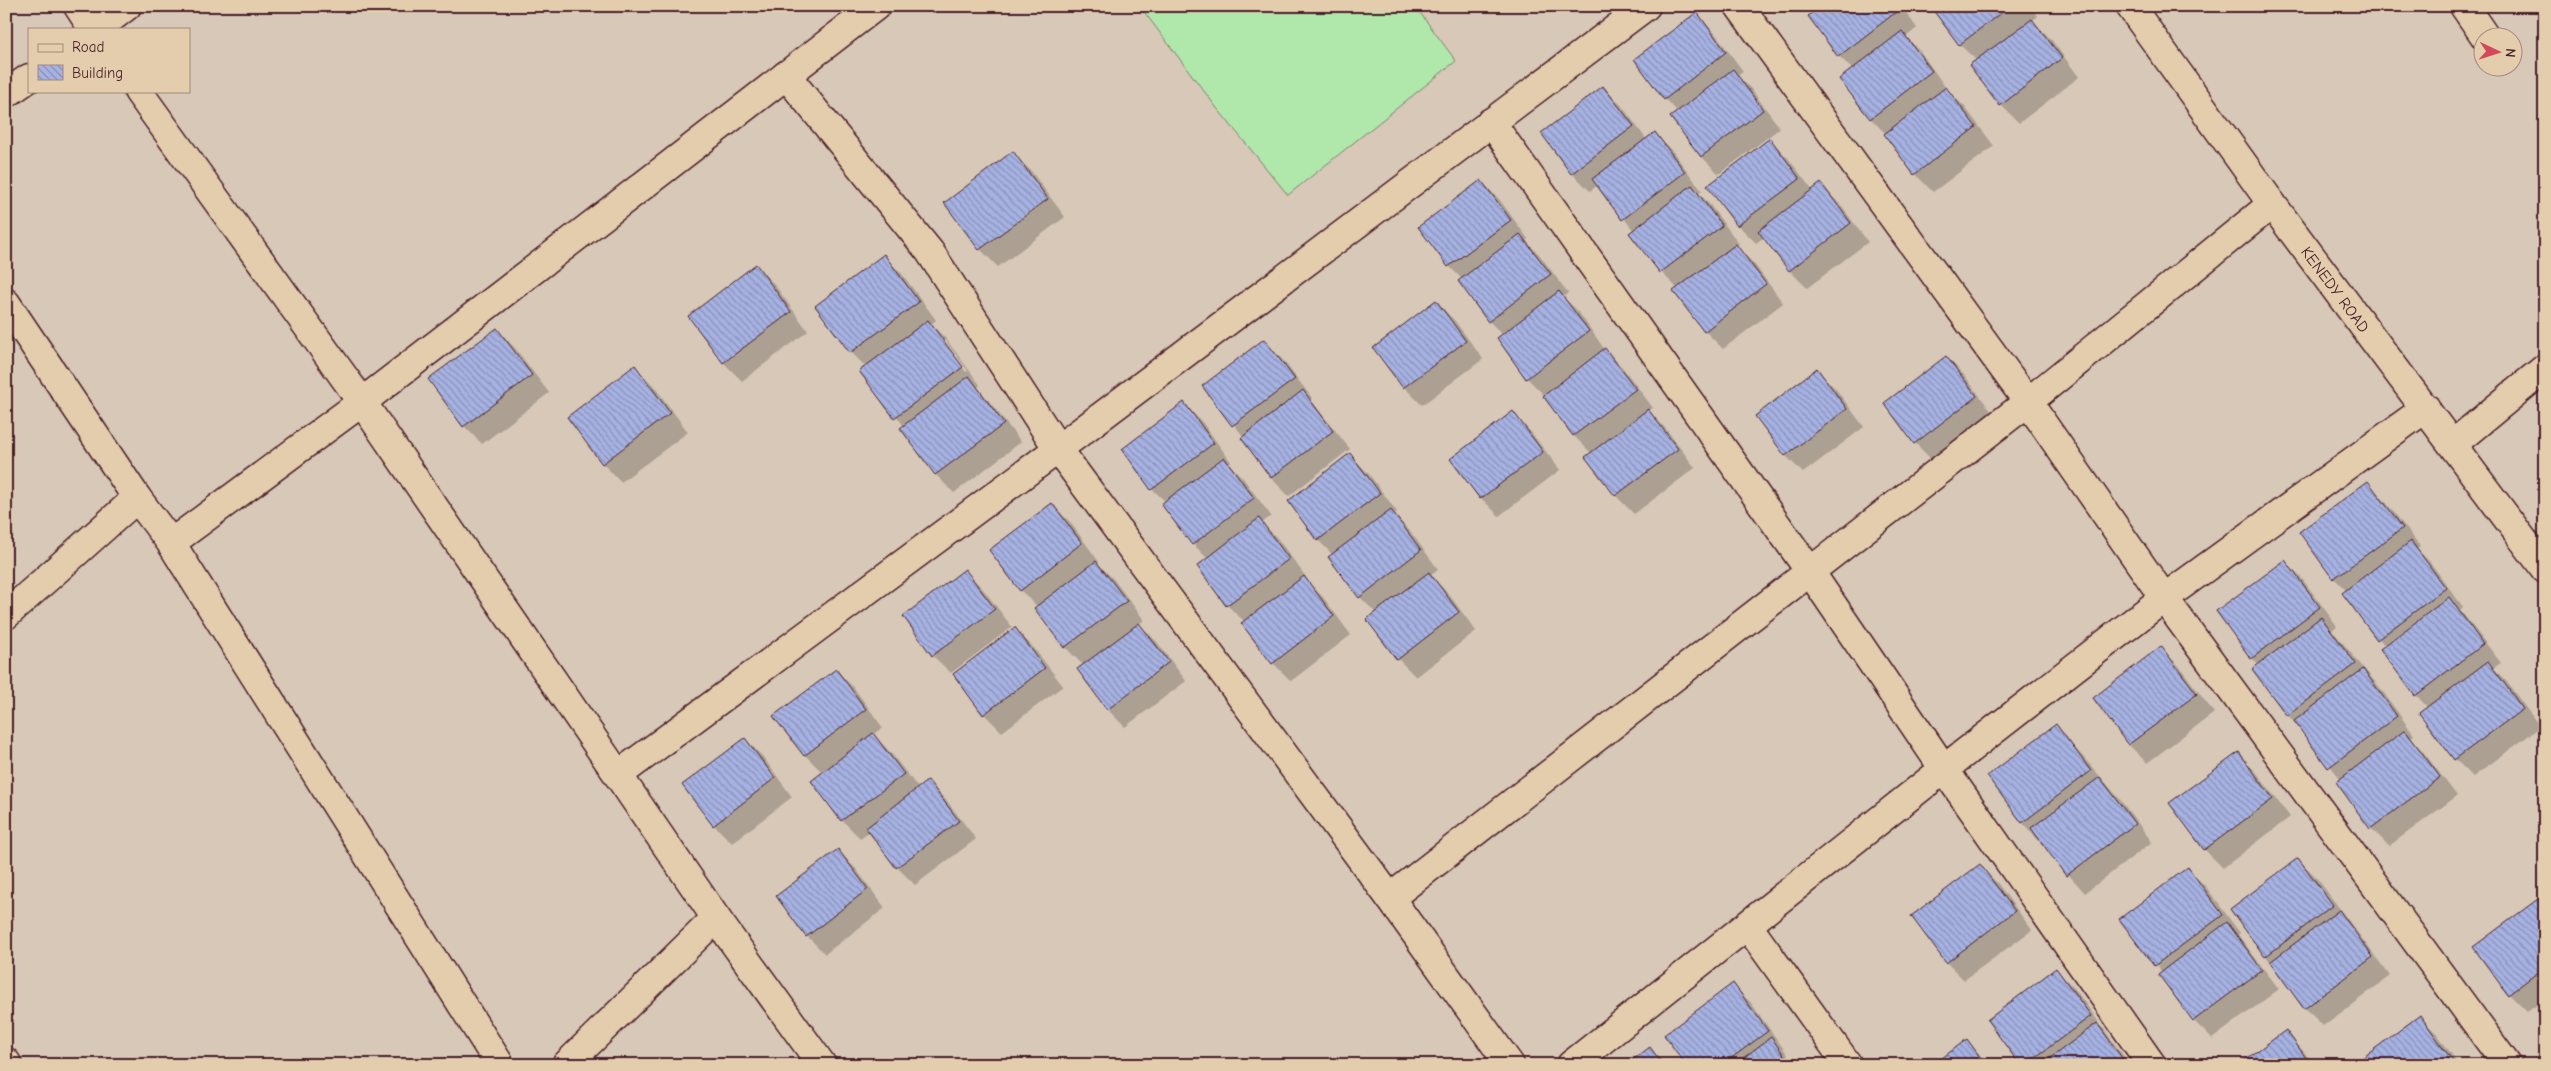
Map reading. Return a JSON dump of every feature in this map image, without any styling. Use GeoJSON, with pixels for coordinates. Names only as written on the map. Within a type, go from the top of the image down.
{"type":"FeatureCollection","features":[{"type":"Feature","properties":{"kind":"street"},"geometry":{"type":"LineString","coordinates":[[78,6],[92,28]]}},
{"type":"Feature","properties":{"kind":"street"},"geometry":{"type":"LineString","coordinates":[[98,28],[127,6]]}},
{"type":"Feature","properties":{"kind":"street"},"geometry":{"type":"LineString","coordinates":[[171,542],[362,402],[876,6]]}},
{"type":"Feature","properties":{"kind":"street"},"geometry":{"type":"LineString","coordinates":[[618,775],[1058,449],[1646,6]]}},
{"type":"Feature","properties":{"kind":"street"},"geometry":{"type":"LineString","coordinates":[[1739,6],[2028,402],[2164,598],[2507,1065]]}},
{"type":"Feature","properties":{"kind":"street","name":"KENEDY ROAD"},"geometry":{"type":"LineString","coordinates":[[2130,6],[2272,204],[2545,569]]}},
{"type":"Feature","properties":{"kind":"street"},"geometry":{"type":"LineString","coordinates":[[2464,6],[2479,28]]}},
{"type":"Feature","properties":{"kind":"street"},"geometry":{"type":"LineString","coordinates":[[786,76],[930,252],[1058,449],[1390,898],[1510,1065]]}},
{"type":"Feature","properties":{"kind":"street"},"geometry":{"type":"LineString","coordinates":[[6,94],[28,79]]}},
{"type":"Feature","properties":{"kind":"street"},"geometry":{"type":"LineString","coordinates":[[139,92],[362,402],[716,918],[822,1065]]}},
{"type":"Feature","properties":{"kind":"street"},"geometry":{"type":"LineString","coordinates":[[1491,122],[1809,570],[1944,769],[2152,1065]]}},
{"type":"Feature","properties":{"kind":"street"},"geometry":{"type":"LineString","coordinates":[[1390,898],[1809,570],[2028,402],[2272,204]]}},
{"type":"Feature","properties":{"kind":"street"},"geometry":{"type":"LineString","coordinates":[[6,303],[137,498],[171,542],[500,1065]]}},
{"type":"Feature","properties":{"kind":"street"},"geometry":{"type":"LineString","coordinates":[[2453,444],[2545,368]]}},
{"type":"Feature","properties":{"kind":"street"},"geometry":{"type":"LineString","coordinates":[[1571,1065],[1944,769],[2164,598],[2426,408]]}},
{"type":"Feature","properties":{"kind":"street"},"geometry":{"type":"LineString","coordinates":[[6,615],[137,498]]}},
{"type":"Feature","properties":{"kind":"street"},"geometry":{"type":"LineString","coordinates":[[566,1065],[716,918]]}},
{"type":"Feature","properties":{"kind":"street"},"geometry":{"type":"LineString","coordinates":[[1748,926],[1848,1065]]}},
{"type":"Feature","properties":{"kind":"green space"},"geometry":{"type":"Polygon","coordinates":[[[1145,6],[1415,6],[1456,61],[1288,195],[1216,107],[1142,9],[1145,6]]]}},
{"type":"Feature","properties":{"kind":"building"},"geometry":{"type":"Polygon","coordinates":[[[1821,6],[1898,6],[1900,9],[1838,57],[1808,16],[1821,6]]]}},
{"type":"Feature","properties":{"kind":"building"},"geometry":{"type":"Polygon","coordinates":[[[1930,6],[2010,6],[1959,45],[1930,6]]]}},
{"type":"Feature","properties":{"kind":"building"},"geometry":{"type":"Polygon","coordinates":[[[1697,12],[1726,52],[1664,100],[1634,59],[1697,12]]]}},
{"type":"Feature","properties":{"kind":"building"},"geometry":{"type":"Polygon","coordinates":[[[2032,19],[2062,58],[2000,106],[1969,65],[2032,19]]]}},
{"type":"Feature","properties":{"kind":"building"},"geometry":{"type":"Polygon","coordinates":[[[1902,31],[1932,71],[1870,119],[1839,79],[1902,31]]]}},
{"type":"Feature","properties":{"kind":"building"},"geometry":{"type":"Polygon","coordinates":[[[1733,69],[1763,110],[1701,157],[1670,117],[1733,69]]]}},
{"type":"Feature","properties":{"kind":"building"},"geometry":{"type":"Polygon","coordinates":[[[1603,86],[1634,126],[1571,174],[1541,133],[1603,86]]]}},
{"type":"Feature","properties":{"kind":"building"},"geometry":{"type":"Polygon","coordinates":[[[1946,87],[1976,127],[1914,175],[1884,134],[1946,87]]]}},
{"type":"Feature","properties":{"kind":"building"},"geometry":{"type":"Polygon","coordinates":[[[1655,132],[1685,172],[1622,220],[1592,179],[1655,132]]]}},
{"type":"Feature","properties":{"kind":"building"},"geometry":{"type":"Polygon","coordinates":[[[1770,138],[1800,179],[1737,226],[1707,186],[1770,138]]]}},
{"type":"Feature","properties":{"kind":"building"},"geometry":{"type":"Polygon","coordinates":[[[1013,151],[1048,199],[979,250],[944,203],[1013,151]]]}},
{"type":"Feature","properties":{"kind":"building"},"geometry":{"type":"Polygon","coordinates":[[[1481,180],[1511,220],[1448,267],[1418,227],[1481,180]]]}},
{"type":"Feature","properties":{"kind":"building"},"geometry":{"type":"Polygon","coordinates":[[[1821,183],[1851,223],[1789,271],[1758,231],[1821,183]]]}},
{"type":"Feature","properties":{"kind":"building"},"geometry":{"type":"Polygon","coordinates":[[[1692,185],[1722,226],[1660,273],[1629,233],[1692,185]]]}},
{"type":"Feature","properties":{"kind":"building"},"geometry":{"type":"Polygon","coordinates":[[[1520,234],[1551,274],[1488,322],[1458,281],[1520,234]]]}},
{"type":"Feature","properties":{"kind":"building"},"geometry":{"type":"Polygon","coordinates":[[[1736,244],[1766,284],[1704,332],[1673,291],[1736,244]]]}},
{"type":"Feature","properties":{"kind":"building"},"geometry":{"type":"Polygon","coordinates":[[[884,254],[919,302],[850,353],[815,306],[884,254]]]}},
{"type":"Feature","properties":{"kind":"building"},"geometry":{"type":"Polygon","coordinates":[[[756,264],[791,312],[723,363],[688,316],[756,264]]]}},
{"type":"Feature","properties":{"kind":"building"},"geometry":{"type":"Polygon","coordinates":[[[1559,291],[1589,331],[1526,379],[1497,338],[1559,291]]]}},
{"type":"Feature","properties":{"kind":"building"},"geometry":{"type":"Polygon","coordinates":[[[1436,300],[1466,341],[1403,388],[1373,348],[1436,300]]]}},
{"type":"Feature","properties":{"kind":"building"},"geometry":{"type":"Polygon","coordinates":[[[928,320],[963,367],[894,418],[859,371],[928,320]]]}},
{"type":"Feature","properties":{"kind":"building"},"geometry":{"type":"Polygon","coordinates":[[[497,328],[532,375],[463,427],[428,379],[497,328]]]}},
{"type":"Feature","properties":{"kind":"building"},"geometry":{"type":"Polygon","coordinates":[[[1264,339],[1295,379],[1232,426],[1202,386],[1264,339]]]}},
{"type":"Feature","properties":{"kind":"building"},"geometry":{"type":"Polygon","coordinates":[[[1605,348],[1636,389],[1573,436],[1543,396],[1605,348]]]}},
{"type":"Feature","properties":{"kind":"building"},"geometry":{"type":"Polygon","coordinates":[[[1946,356],[1977,396],[1914,444],[1884,403],[1946,356]]]}},
{"type":"Feature","properties":{"kind":"building"},"geometry":{"type":"Polygon","coordinates":[[[635,365],[670,413],[602,464],[567,417],[635,365]]]}},
{"type":"Feature","properties":{"kind":"building"},"geometry":{"type":"Polygon","coordinates":[[[1817,368],[1847,409],[1785,456],[1755,416],[1817,368]]]}},
{"type":"Feature","properties":{"kind":"building"},"geometry":{"type":"Polygon","coordinates":[[[969,376],[1004,424],[935,475],[900,428],[969,376]]]}},
{"type":"Feature","properties":{"kind":"building"},"geometry":{"type":"Polygon","coordinates":[[[1303,390],[1333,431],[1271,478],[1241,438],[1303,390]]]}},
{"type":"Feature","properties":{"kind":"building"},"geometry":{"type":"Polygon","coordinates":[[[1184,402],[1214,443],[1151,490],[1122,449],[1184,402]]]}},
{"type":"Feature","properties":{"kind":"building"},"geometry":{"type":"Polygon","coordinates":[[[1648,409],[1678,449],[1615,496],[1585,457],[1648,409]]]}},
{"type":"Feature","properties":{"kind":"building"},"geometry":{"type":"Polygon","coordinates":[[[1513,411],[1543,452],[1480,499],[1450,459],[1513,411]]]}},
{"type":"Feature","properties":{"kind":"building"},"geometry":{"type":"Polygon","coordinates":[[[1350,453],[1380,493],[1317,541],[1288,501],[1350,453]]]}},
{"type":"Feature","properties":{"kind":"building"},"geometry":{"type":"Polygon","coordinates":[[[1224,457],[1254,498],[1192,545],[1161,504],[1224,457]]]}},
{"type":"Feature","properties":{"kind":"building"},"geometry":{"type":"Polygon","coordinates":[[[2368,481],[2403,528],[2333,579],[2299,532],[2368,481]]]}},
{"type":"Feature","properties":{"kind":"building"},"geometry":{"type":"Polygon","coordinates":[[[1052,503],[1082,543],[1020,591],[989,550],[1052,503]]]}},
{"type":"Feature","properties":{"kind":"building"},"geometry":{"type":"Polygon","coordinates":[[[1391,510],[1421,550],[1359,598],[1328,557],[1391,510]]]}},
{"type":"Feature","properties":{"kind":"building"},"geometry":{"type":"Polygon","coordinates":[[[1259,518],[1289,559],[1226,606],[1197,566],[1259,518]]]}},
{"type":"Feature","properties":{"kind":"building"},"geometry":{"type":"Polygon","coordinates":[[[2411,541],[2446,588],[2377,640],[2342,593],[2411,541]]]}},
{"type":"Feature","properties":{"kind":"building"},"geometry":{"type":"Polygon","coordinates":[[[2285,560],[2320,607],[2251,659],[2216,611],[2285,560]]]}},
{"type":"Feature","properties":{"kind":"building"},"geometry":{"type":"Polygon","coordinates":[[[1096,561],[1127,601],[1064,648],[1034,608],[1096,561]]]}},
{"type":"Feature","properties":{"kind":"building"},"geometry":{"type":"Polygon","coordinates":[[[965,569],[995,609],[932,656],[903,616],[965,569]]]}},
{"type":"Feature","properties":{"kind":"building"},"geometry":{"type":"Polygon","coordinates":[[[1429,572],[1459,612],[1397,660],[1366,619],[1429,572]]]}},
{"type":"Feature","properties":{"kind":"building"},"geometry":{"type":"Polygon","coordinates":[[[1304,576],[1334,616],[1272,664],[1241,623],[1304,576]]]}},
{"type":"Feature","properties":{"kind":"building"},"geometry":{"type":"Polygon","coordinates":[[[2449,597],[2483,644],[2415,696],[2380,649],[2449,597]]]}},
{"type":"Feature","properties":{"kind":"building"},"geometry":{"type":"Polygon","coordinates":[[[2321,617],[2356,664],[2287,716],[2252,669],[2321,617]]]}},
{"type":"Feature","properties":{"kind":"building"},"geometry":{"type":"Polygon","coordinates":[[[1139,623],[1169,662],[1107,710],[1077,669],[1139,623]]]}},
{"type":"Feature","properties":{"kind":"building"},"geometry":{"type":"Polygon","coordinates":[[[1015,627],[1045,668],[983,715],[953,674],[1015,627]]]}},
{"type":"Feature","properties":{"kind":"building"},"geometry":{"type":"Polygon","coordinates":[[[2161,646],[2197,694],[2128,745],[2093,698],[2161,646]]]}},
{"type":"Feature","properties":{"kind":"building"},"geometry":{"type":"Polygon","coordinates":[[[2488,661],[2523,709],[2454,760],[2419,713],[2488,661]]]}},
{"type":"Feature","properties":{"kind":"building"},"geometry":{"type":"Polygon","coordinates":[[[836,669],[866,709],[804,756],[773,716],[836,669]]]}},
{"type":"Feature","properties":{"kind":"building"},"geometry":{"type":"Polygon","coordinates":[[[2363,669],[2397,716],[2328,768],[2294,721],[2363,669]]]}},
{"type":"Feature","properties":{"kind":"building"},"geometry":{"type":"Polygon","coordinates":[[[2056,724],[2091,771],[2022,823],[1987,776],[2056,724]]]}},
{"type":"Feature","properties":{"kind":"building"},"geometry":{"type":"Polygon","coordinates":[[[2405,730],[2440,777],[2370,829],[2336,782],[2405,730]]]}},
{"type":"Feature","properties":{"kind":"building"},"geometry":{"type":"Polygon","coordinates":[[[873,733],[904,774],[841,821],[811,781],[873,733]]]}},
{"type":"Feature","properties":{"kind":"building"},"geometry":{"type":"Polygon","coordinates":[[[745,738],[775,778],[713,826],[682,785],[745,738]]]}},
{"type":"Feature","properties":{"kind":"building"},"geometry":{"type":"Polygon","coordinates":[[[2239,752],[2273,799],[2204,850],[2169,803],[2239,752]]]}},
{"type":"Feature","properties":{"kind":"building"},"geometry":{"type":"Polygon","coordinates":[[[2100,777],[2135,824],[2066,876],[2031,828],[2100,777]]]}},
{"type":"Feature","properties":{"kind":"building"},"geometry":{"type":"Polygon","coordinates":[[[928,780],[959,821],[896,868],[866,828],[928,780]]]}},
{"type":"Feature","properties":{"kind":"building"},"geometry":{"type":"Polygon","coordinates":[[[838,849],[868,889],[806,937],[776,896],[838,849]]]}},
{"type":"Feature","properties":{"kind":"building"},"geometry":{"type":"Polygon","coordinates":[[[2298,858],[2333,905],[2265,957],[2230,909],[2298,858]]]}},
{"type":"Feature","properties":{"kind":"building"},"geometry":{"type":"Polygon","coordinates":[[[1980,864],[2015,911],[1946,963],[1911,916],[1980,864]]]}},
{"type":"Feature","properties":{"kind":"building"},"geometry":{"type":"Polygon","coordinates":[[[2188,867],[2223,915],[2154,966],[2119,919],[2188,867]]]}},
{"type":"Feature","properties":{"kind":"building"},"geometry":{"type":"Polygon","coordinates":[[[2542,896],[2545,899],[2545,967],[2508,995],[2473,947],[2542,896]]]}},
{"type":"Feature","properties":{"kind":"building"},"geometry":{"type":"Polygon","coordinates":[[[2339,910],[2373,957],[2304,1009],[2270,962],[2339,910]]]}},
{"type":"Feature","properties":{"kind":"building"},"geometry":{"type":"Polygon","coordinates":[[[2227,922],[2262,970],[2193,1021],[2158,974],[2227,922]]]}},
{"type":"Feature","properties":{"kind":"building"},"geometry":{"type":"Polygon","coordinates":[[[2056,968],[2091,1016],[2025,1065],[2020,1065],[1987,1020],[2056,968]]]}},
{"type":"Feature","properties":{"kind":"building"},"geometry":{"type":"Polygon","coordinates":[[[1733,983],[1768,1031],[1722,1065],[1686,1065],[1664,1035],[1733,983]]]}},
{"type":"Feature","properties":{"kind":"building"},"geometry":{"type":"Polygon","coordinates":[[[2420,1015],[2454,1063],[2451,1065],[2353,1065],[2420,1015]]]}},
{"type":"Feature","properties":{"kind":"building"},"geometry":{"type":"Polygon","coordinates":[[[2097,1023],[2127,1065],[2041,1065],[2097,1023]]]}},
{"type":"Feature","properties":{"kind":"building"},"geometry":{"type":"Polygon","coordinates":[[[2286,1030],[2311,1065],[2238,1065],[2286,1030]]]}},
{"type":"Feature","properties":{"kind":"building"},"geometry":{"type":"Polygon","coordinates":[[[1771,1037],[1791,1065],[1734,1065],[1771,1037]]]}},
{"type":"Feature","properties":{"kind":"building"},"geometry":{"type":"Polygon","coordinates":[[[1967,1039],[1986,1065],[1933,1065],[1967,1039]]]}},
{"type":"Feature","properties":{"kind":"building"},"geometry":{"type":"Polygon","coordinates":[[[1650,1047],[1663,1065],[1626,1065],[1650,1047]]]}}]}
